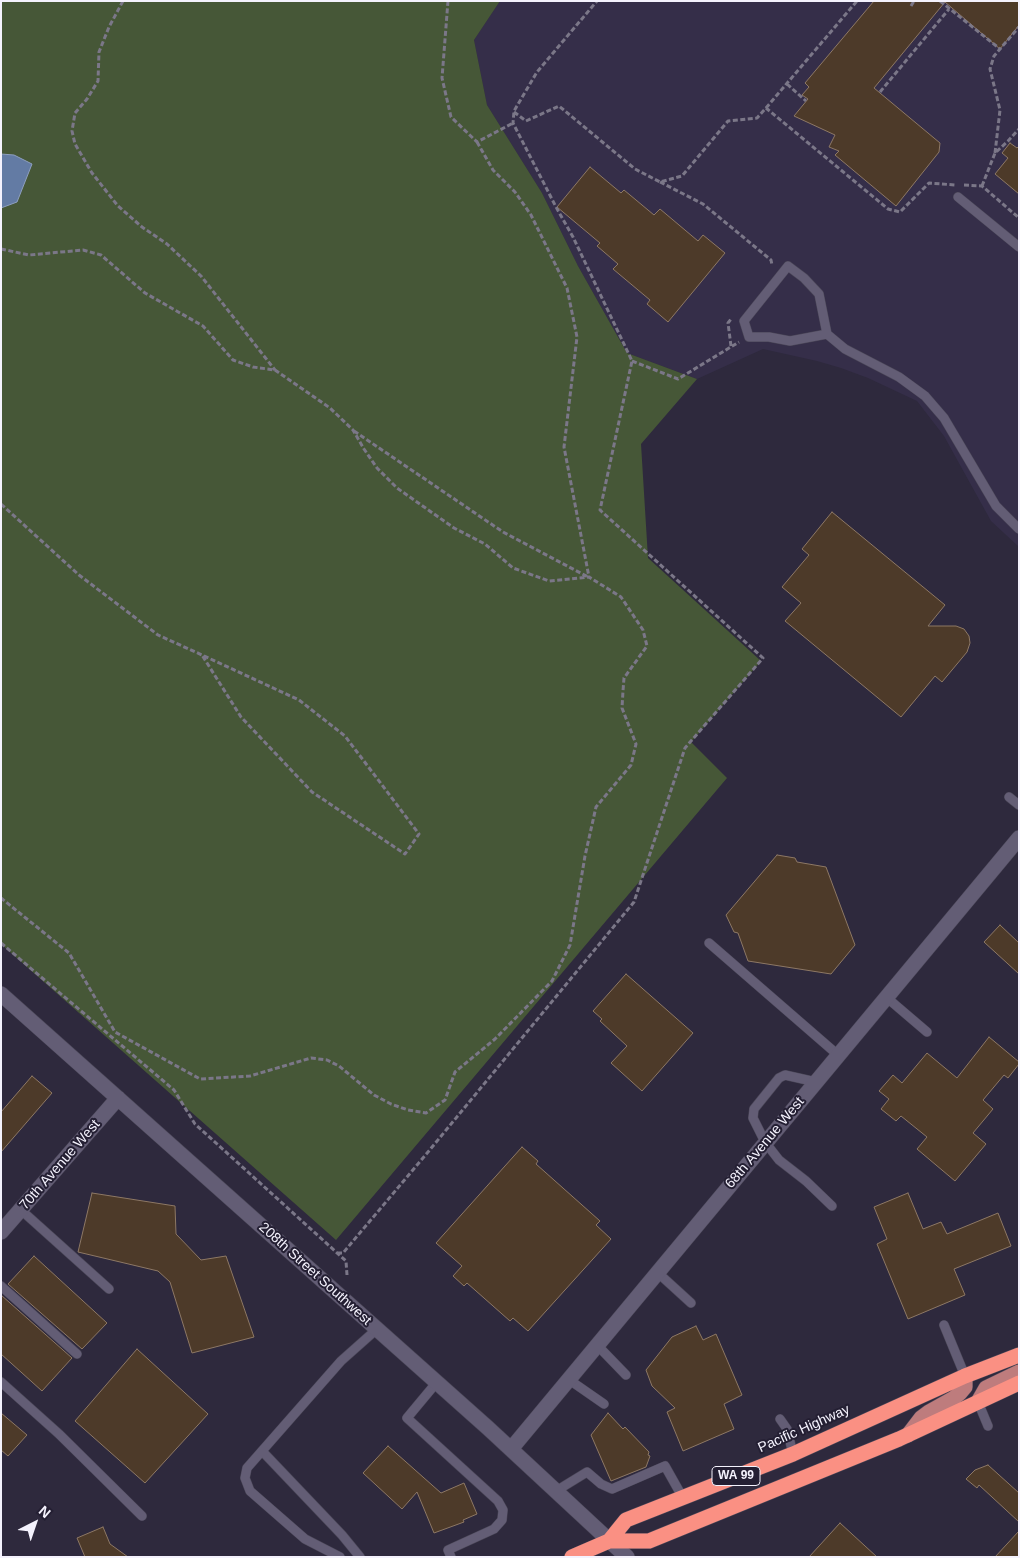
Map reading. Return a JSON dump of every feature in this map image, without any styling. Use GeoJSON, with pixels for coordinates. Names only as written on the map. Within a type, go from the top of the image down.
{"type":"FeatureCollection","features":[{"type":"Feature","properties":{"kind":"highway","name":"Pacific Highway"},"geometry":{"type":"LineString","coordinates":[[610,1540],[626,1520],[793,1454],[965,1376],[1019,1354]]}},
{"type":"Feature","properties":{"kind":"highway","name":"Pacific Highway"},"geometry":{"type":"LineString","coordinates":[[572,1557],[610,1540],[650,1541],[908,1435],[978,1402],[1017,1388]]}},
{"type":"Feature","properties":{"kind":"main road"},"geometry":{"type":"LineString","coordinates":[[978,1402],[986,1388],[1019,1372]]}},
{"type":"Feature","properties":{"kind":"main road"},"geometry":{"type":"LineString","coordinates":[[908,1435],[921,1418],[960,1393],[965,1387],[965,1376]]}},
{"type":"Feature","properties":{"kind":"street","name":"68th Avenue West"},"geometry":{"type":"LineString","coordinates":[[510,1448],[1019,838]]}},
{"type":"Feature","properties":{"kind":"street","name":"208th Street Southwest"},"geometry":{"type":"LineString","coordinates":[[1,994],[510,1448],[627,1557]]}},
{"type":"Feature","properties":{"kind":"street","name":"70th Avenue West"},"geometry":{"type":"LineString","coordinates":[[1,1232],[118,1098]]}},
{"type":"Feature","properties":{"kind":"lane"},"geometry":{"type":"LineString","coordinates":[[958,197],[1019,247]]}},
{"type":"Feature","properties":{"kind":"lane"},"geometry":{"type":"LineString","coordinates":[[827,334],[790,341],[769,337],[749,337],[744,321],[788,266],[804,278],[819,294],[827,334],[845,349],[899,377],[925,396],[944,418],[996,506],[1019,529]]}},
{"type":"Feature","properties":{"kind":"lane"},"geometry":{"type":"LineString","coordinates":[[1009,797],[1019,805]]}},
{"type":"Feature","properties":{"kind":"lane"},"geometry":{"type":"LineString","coordinates":[[709,943],[838,1055]]}},
{"type":"Feature","properties":{"kind":"lane"},"geometry":{"type":"LineString","coordinates":[[886,998],[927,1032]]}},
{"type":"Feature","properties":{"kind":"lane"},"geometry":{"type":"LineString","coordinates":[[816,1082],[786,1075],[780,1078],[754,1109],[753,1118],[765,1142],[780,1160],[832,1206]]}},
{"type":"Feature","properties":{"kind":"lane"},"geometry":{"type":"LineString","coordinates":[[21,1210],[109,1289]]}},
{"type":"Feature","properties":{"kind":"lane"},"geometry":{"type":"LineString","coordinates":[[657,1272],[691,1303]]}},
{"type":"Feature","properties":{"kind":"lane"},"geometry":{"type":"LineString","coordinates":[[1,1286],[77,1354]]}},
{"type":"Feature","properties":{"kind":"lane"},"geometry":{"type":"LineString","coordinates":[[944,1325],[965,1376]]}},
{"type":"Feature","properties":{"kind":"lane"},"geometry":{"type":"LineString","coordinates":[[340,1557],[305,1539],[250,1491],[244,1478],[247,1468],[341,1361],[377,1329]]}},
{"type":"Feature","properties":{"kind":"lane"},"geometry":{"type":"LineString","coordinates":[[597,1345],[626,1375]]}},
{"type":"Feature","properties":{"kind":"lane"},"geometry":{"type":"LineString","coordinates":[[568,1379],[604,1404]]}},
{"type":"Feature","properties":{"kind":"lane"},"geometry":{"type":"LineString","coordinates":[[1,1382],[59,1434],[142,1516]]}},
{"type":"Feature","properties":{"kind":"lane"},"geometry":{"type":"LineString","coordinates":[[436,1382],[407,1418],[498,1501],[503,1510],[502,1520],[494,1529],[448,1550],[451,1557]]}},
{"type":"Feature","properties":{"kind":"lane"},"geometry":{"type":"LineString","coordinates":[[978,1402],[988,1426]]}},
{"type":"Feature","properties":{"kind":"lane"},"geometry":{"type":"LineString","coordinates":[[780,1419],[787,1430],[793,1454]]}},
{"type":"Feature","properties":{"kind":"lane"},"geometry":{"type":"LineString","coordinates":[[262,1451],[342,1535],[360,1557]]}},
{"type":"Feature","properties":{"kind":"lane"},"geometry":{"type":"LineString","coordinates":[[556,1491],[587,1472],[600,1484],[612,1489],[665,1466],[683,1498]]}},
{"type":"Feature","properties":{"kind":"path"},"geometry":{"type":"LineString","coordinates":[[1,898],[69,953],[115,1032],[200,1079],[250,1076],[311,1058],[327,1060],[339,1066],[374,1095],[408,1110],[426,1113],[445,1100],[455,1072],[495,1039],[552,981],[570,945],[585,856],[596,808],[631,765],[636,744],[622,708],[624,678],[647,646],[643,630],[620,597],[588,577],[503,532],[353,430],[330,408],[275,370],[202,276],[167,244],[142,227],[118,206],[92,173],[75,144],[72,131],[75,113],[98,81],[100,52],[109,27],[123,1]]}},
{"type":"Feature","properties":{"kind":"path"},"geometry":{"type":"LineString","coordinates":[[448,1],[442,78],[451,117],[477,142],[493,170],[515,192],[531,215],[566,288],[577,337],[564,447],[588,577]]}},
{"type":"Feature","properties":{"kind":"path"},"geometry":{"type":"LineString","coordinates":[[337,1253],[343,1253],[634,902],[685,748],[763,658],[600,510],[632,361],[573,237],[513,122],[514,111],[537,72],[597,1]]}},
{"type":"Feature","properties":{"kind":"path"},"geometry":{"type":"LineString","coordinates":[[660,182],[682,176],[728,121],[757,118],[857,1]]}},
{"type":"Feature","properties":{"kind":"path"},"geometry":{"type":"LineString","coordinates":[[911,6],[914,1]]}},
{"type":"Feature","properties":{"kind":"path"},"geometry":{"type":"LineString","coordinates":[[940,1],[1000,49]]}},
{"type":"Feature","properties":{"kind":"path"},"geometry":{"type":"LineString","coordinates":[[880,92],[949,9]]}},
{"type":"Feature","properties":{"kind":"path"},"geometry":{"type":"LineString","coordinates":[[982,186],[995,153],[1000,110],[990,69],[994,56],[1018,28]]}},
{"type":"Feature","properties":{"kind":"path"},"geometry":{"type":"LineString","coordinates":[[786,84],[806,101]]}},
{"type":"Feature","properties":{"kind":"path"},"geometry":{"type":"LineString","coordinates":[[514,111],[526,121],[559,106],[635,170],[703,204],[771,260],[773,266]]}},
{"type":"Feature","properties":{"kind":"path"},"geometry":{"type":"LineString","coordinates":[[766,108],[888,209],[900,212],[929,183],[982,186],[1019,218]]}},
{"type":"Feature","properties":{"kind":"path"},"geometry":{"type":"LineString","coordinates":[[477,142],[513,122]]}},
{"type":"Feature","properties":{"kind":"path"},"geometry":{"type":"LineString","coordinates":[[995,153],[1005,147],[1019,129]]}},
{"type":"Feature","properties":{"kind":"path"},"geometry":{"type":"LineString","coordinates":[[1,250],[29,255],[83,250],[101,256],[145,293],[203,326],[233,360],[253,367],[275,370]]}},
{"type":"Feature","properties":{"kind":"path"},"geometry":{"type":"LineString","coordinates":[[731,346],[728,323],[733,316]]}},
{"type":"Feature","properties":{"kind":"path"},"geometry":{"type":"LineString","coordinates":[[632,361],[678,380],[731,346],[749,337]]}},
{"type":"Feature","properties":{"kind":"path"},"geometry":{"type":"LineString","coordinates":[[353,430],[377,468],[397,488],[454,528],[485,544],[513,568],[549,580],[588,577]]}},
{"type":"Feature","properties":{"kind":"path"},"geometry":{"type":"LineString","coordinates":[[1,504],[79,575],[158,635],[202,655],[299,700],[345,736],[419,834],[405,854],[312,792],[241,717],[202,655]]}},
{"type":"Feature","properties":{"kind":"path"},"geometry":{"type":"LineString","coordinates":[[1,944],[174,1090],[196,1124],[346,1261],[347,1275]]}},
{"type":"Feature","properties":{"kind":"shaded area"},"geometry":{"type":"Polygon","coordinates":[[[500,1],[1019,1],[1019,547],[991,521],[944,436],[917,401],[868,378],[841,368],[763,349],[697,379],[627,353],[578,266],[542,193],[487,105],[474,40],[500,1]]]}},
{"type":"Feature","properties":{"kind":"green space"},"geometry":{"type":"Polygon","coordinates":[[[1,1],[500,1],[474,40],[487,105],[542,193],[578,266],[627,353],[697,379],[641,444],[648,558],[761,661],[691,742],[727,778],[336,1240],[1,944],[1,1]]]}},
{"type":"Feature","properties":{"kind":"water"},"geometry":{"type":"Polygon","coordinates":[[[1,154],[14,155],[32,164],[17,202],[1,208],[1,154]]]}},
{"type":"Feature","properties":{"kind":"building"},"geometry":{"type":"Polygon","coordinates":[[[874,1],[1019,1],[1019,25],[1000,49],[945,2],[874,88],[940,143],[939,152],[896,206],[835,155],[839,151],[829,147],[835,135],[794,116],[808,99],[802,95],[809,87],[805,83],[874,1]]]}},
{"type":"Feature","properties":{"kind":"building"},"geometry":{"type":"Polygon","coordinates":[[[1010,143],[1017,148],[1019,146],[1019,194],[995,174],[1008,158],[1002,153],[1010,143]]]}},
{"type":"Feature","properties":{"kind":"building"},"geometry":{"type":"Polygon","coordinates":[[[590,167],[621,193],[624,190],[654,215],[660,209],[698,241],[703,235],[725,253],[668,322],[647,304],[650,300],[613,269],[618,264],[597,246],[600,243],[557,207],[590,167]]]}},
{"type":"Feature","properties":{"kind":"building"},"geometry":{"type":"Polygon","coordinates":[[[832,512],[945,605],[928,626],[956,626],[964,629],[969,636],[970,643],[967,652],[942,682],[935,676],[901,717],[785,621],[801,603],[782,587],[809,555],[802,549],[832,512]]]}},
{"type":"Feature","properties":{"kind":"building"},"geometry":{"type":"Polygon","coordinates":[[[777,855],[795,858],[797,862],[826,867],[855,945],[831,974],[748,961],[738,933],[734,932],[726,915],[777,855]]]}},
{"type":"Feature","properties":{"kind":"building"},"geometry":{"type":"Polygon","coordinates":[[[1000,925],[1019,943],[1019,974],[984,942],[1000,925]]]}},
{"type":"Feature","properties":{"kind":"building"},"geometry":{"type":"Polygon","coordinates":[[[626,974],[693,1033],[642,1091],[611,1063],[627,1046],[600,1021],[602,1019],[593,1011],[626,974]]]}},
{"type":"Feature","properties":{"kind":"building"},"geometry":{"type":"Polygon","coordinates":[[[989,1037],[1019,1064],[1008,1078],[1004,1075],[983,1100],[993,1109],[973,1133],[986,1144],[955,1181],[917,1149],[927,1137],[901,1116],[896,1121],[881,1109],[889,1099],[879,1091],[893,1075],[902,1083],[927,1053],[957,1078],[989,1037]]]}},
{"type":"Feature","properties":{"kind":"building"},"geometry":{"type":"Polygon","coordinates":[[[32,1076],[52,1093],[1,1152],[1,1112],[32,1076]]]}},
{"type":"Feature","properties":{"kind":"building"},"geometry":{"type":"Polygon","coordinates":[[[522,1147],[538,1161],[536,1164],[600,1221],[596,1225],[611,1239],[528,1331],[513,1318],[510,1321],[467,1283],[464,1286],[453,1276],[462,1266],[436,1243],[522,1147]]]}},
{"type":"Feature","properties":{"kind":"building"},"geometry":{"type":"Polygon","coordinates":[[[92,1193],[175,1206],[176,1234],[201,1260],[226,1256],[254,1337],[192,1353],[170,1282],[158,1271],[78,1252],[92,1193]]]}},
{"type":"Feature","properties":{"kind":"building"},"geometry":{"type":"Polygon","coordinates":[[[908,1193],[923,1229],[941,1222],[947,1234],[998,1213],[1011,1246],[954,1269],[965,1295],[908,1319],[877,1244],[887,1239],[874,1207],[908,1193]]]}},
{"type":"Feature","properties":{"kind":"building"},"geometry":{"type":"Polygon","coordinates":[[[34,1256],[107,1323],[82,1349],[8,1284],[34,1256]]]}},
{"type":"Feature","properties":{"kind":"building"},"geometry":{"type":"Polygon","coordinates":[[[1,1295],[72,1358],[42,1391],[1,1354],[1,1295]]]}},
{"type":"Feature","properties":{"kind":"building"},"geometry":{"type":"Polygon","coordinates":[[[696,1326],[703,1340],[716,1334],[742,1395],[724,1404],[734,1429],[683,1451],[667,1412],[675,1408],[652,1386],[646,1370],[672,1337],[696,1326]]]}},
{"type":"Feature","properties":{"kind":"building"},"geometry":{"type":"Polygon","coordinates":[[[137,1349],[208,1414],[145,1483],[75,1421],[137,1349]]]}},
{"type":"Feature","properties":{"kind":"building"},"geometry":{"type":"Polygon","coordinates":[[[1,1413],[27,1435],[8,1456],[1,1450],[1,1413]]]}},
{"type":"Feature","properties":{"kind":"building"},"geometry":{"type":"Polygon","coordinates":[[[608,1413],[623,1429],[625,1427],[649,1452],[648,1455],[650,1456],[646,1467],[611,1481],[591,1435],[608,1413]]]}},
{"type":"Feature","properties":{"kind":"building"},"geometry":{"type":"Polygon","coordinates":[[[388,1446],[441,1493],[464,1483],[477,1514],[463,1520],[464,1522],[434,1533],[417,1492],[402,1509],[363,1473],[388,1446]]]}},
{"type":"Feature","properties":{"kind":"building"},"geometry":{"type":"Polygon","coordinates":[[[988,1465],[1019,1493],[1019,1522],[979,1485],[977,1488],[966,1479],[975,1470],[988,1465]]]}},
{"type":"Feature","properties":{"kind":"building"},"geometry":{"type":"Polygon","coordinates":[[[840,1523],[877,1557],[809,1557],[840,1523]]]}},
{"type":"Feature","properties":{"kind":"building"},"geometry":{"type":"Polygon","coordinates":[[[103,1527],[110,1544],[128,1557],[85,1557],[77,1538],[103,1527]]]}},
{"type":"Feature","properties":{"kind":"building"},"geometry":{"type":"Polygon","coordinates":[[[1019,1531],[1019,1557],[995,1557],[1019,1531]]]}}]}
